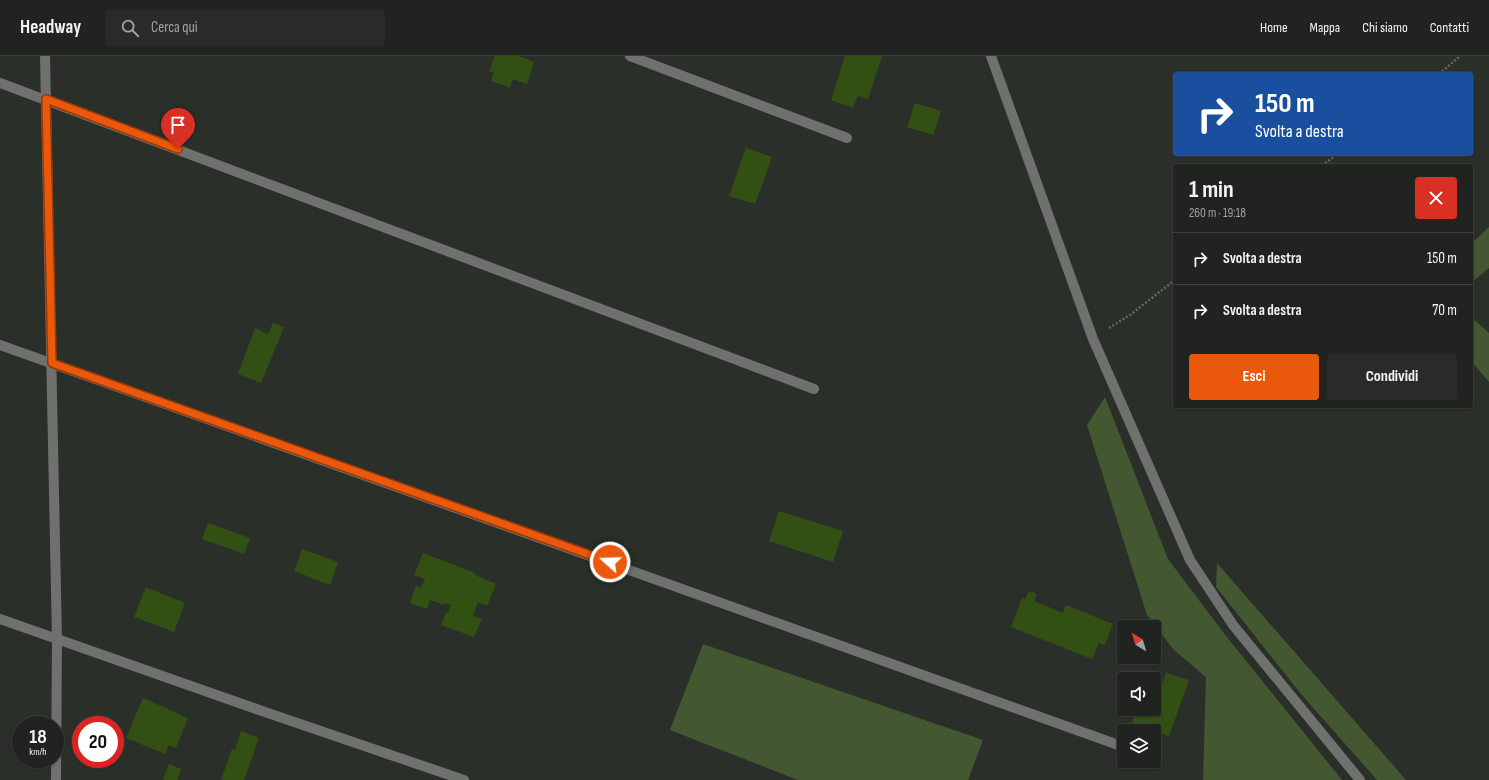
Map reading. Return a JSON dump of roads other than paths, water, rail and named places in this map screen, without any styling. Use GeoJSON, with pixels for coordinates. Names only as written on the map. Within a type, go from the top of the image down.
{"type":"FeatureCollection","features":[{"type":"Feature","properties":{"kind":"street"},"geometry":{"type":"LineString","coordinates":[[45,56],[57,639],[56,780]]}},
{"type":"Feature","properties":{"kind":"street"},"geometry":{"type":"LineString","coordinates":[[630,56],[847,138]]}},
{"type":"Feature","properties":{"kind":"street"},"geometry":{"type":"LineString","coordinates":[[991,56],[1093,339],[1190,560],[1233,625],[1360,780]]}},
{"type":"Feature","properties":{"kind":"street"},"geometry":{"type":"LineString","coordinates":[[0,83],[46,99],[814,389]]}},
{"type":"Feature","properties":{"kind":"street"},"geometry":{"type":"LineString","coordinates":[[0,345],[1117,744]]}},
{"type":"Feature","properties":{"kind":"street"},"geometry":{"type":"LineString","coordinates":[[0,619],[257,710],[464,780]]}}]}
